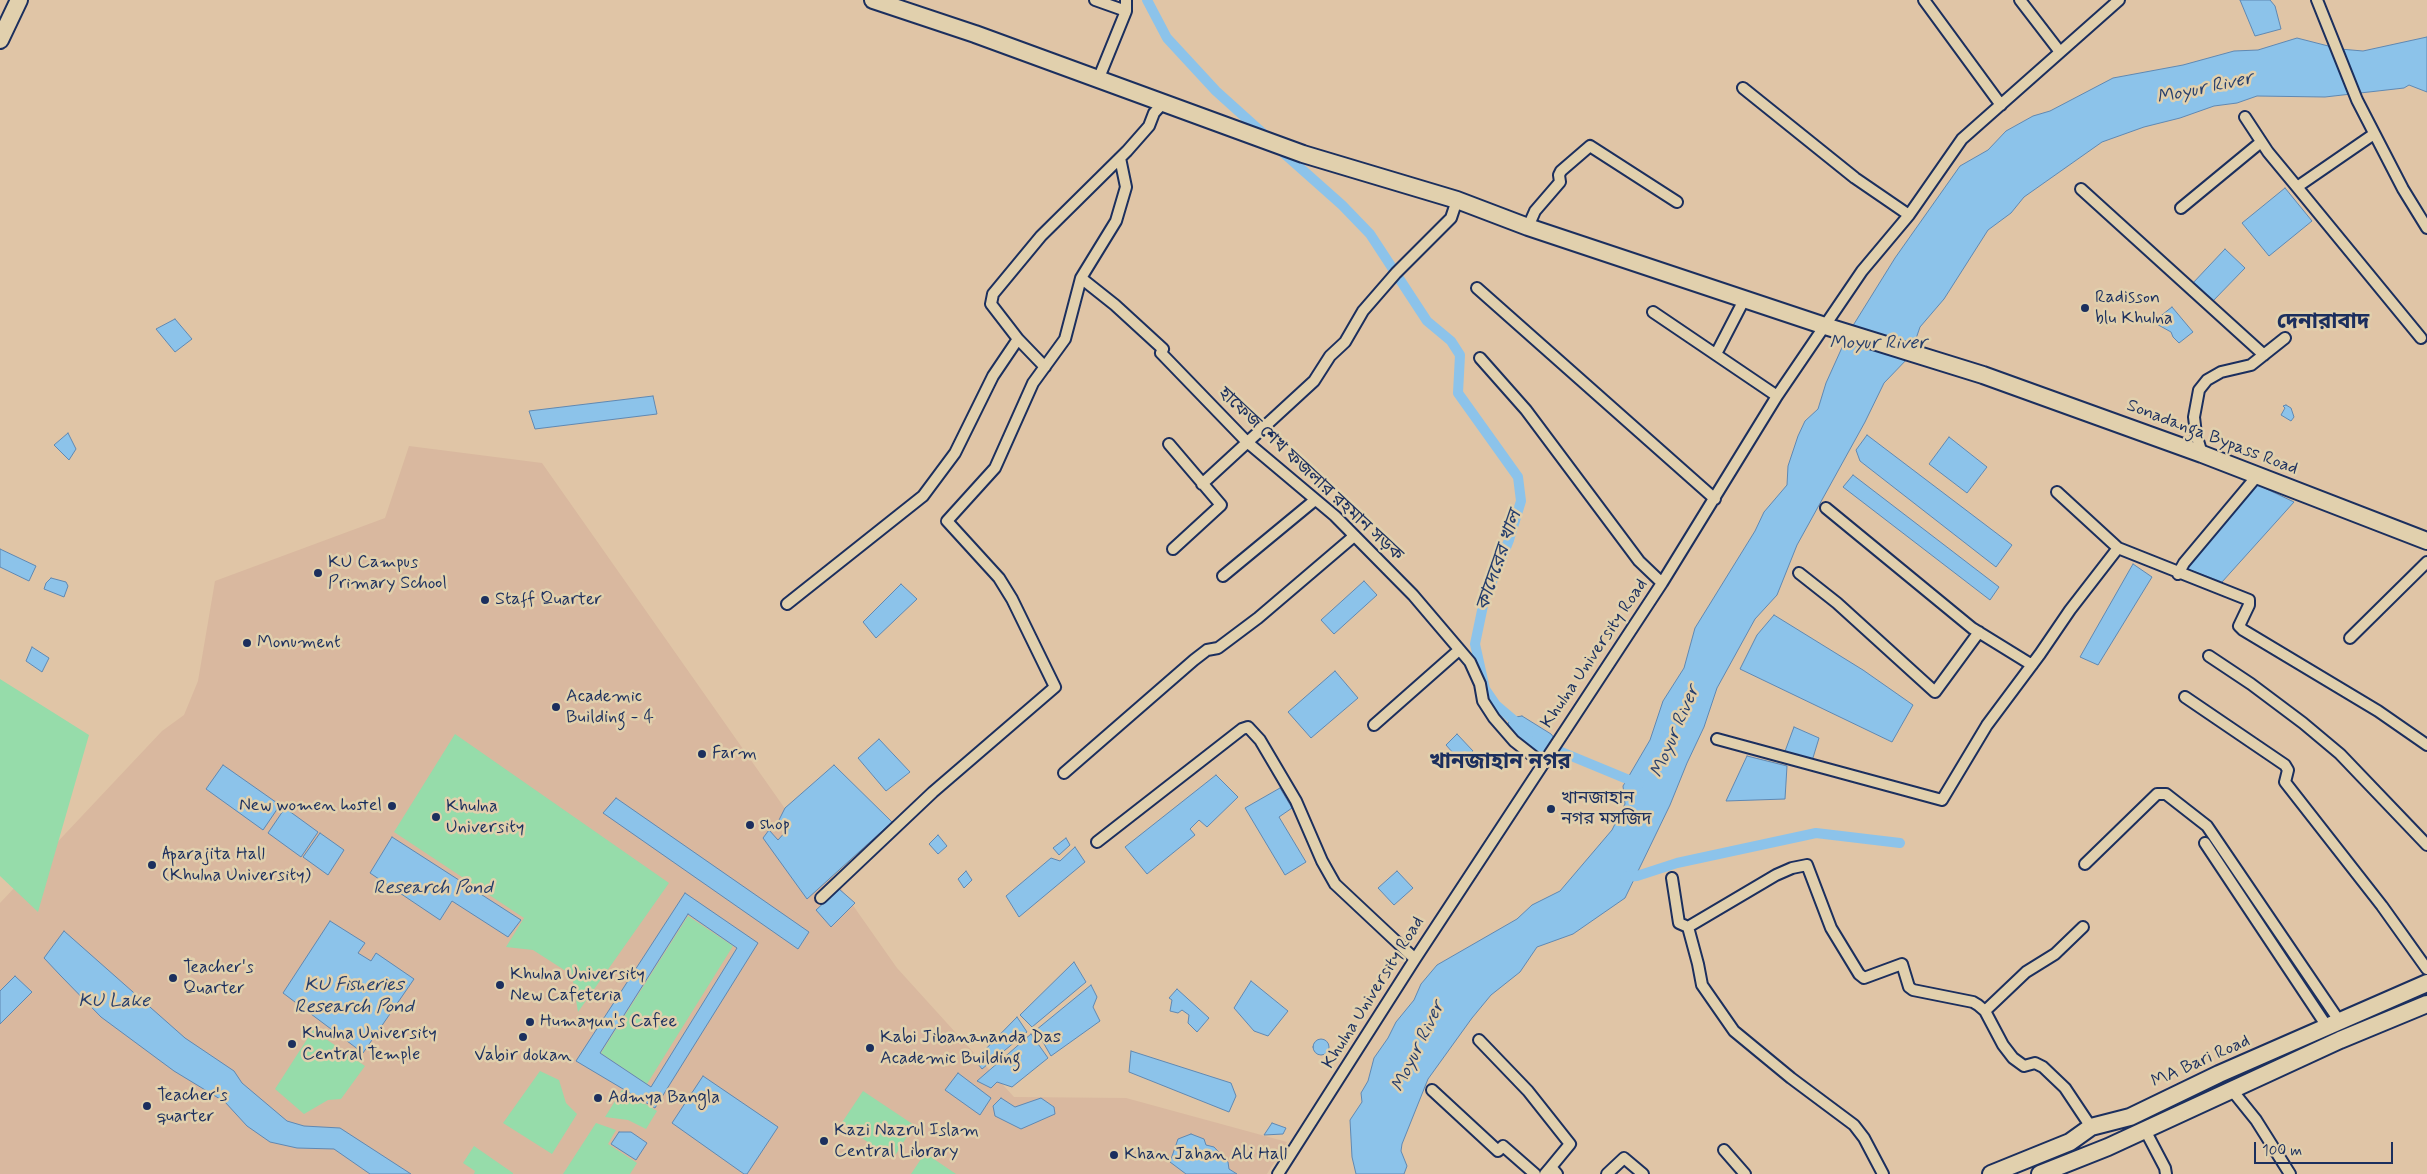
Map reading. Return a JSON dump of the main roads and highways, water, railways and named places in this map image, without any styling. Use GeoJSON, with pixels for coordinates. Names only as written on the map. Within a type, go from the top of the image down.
{"type":"FeatureCollection","features":[{"type":"Feature","properties":{"kind":"main road"},"geometry":{"type":"LineString","coordinates":[[0,40],[19,0]]}},
{"type":"Feature","properties":{"kind":"main road","name":"Sonadanga Bypass Road"},"geometry":{"type":"LineString","coordinates":[[873,0],[1164,102],[1303,154],[1457,200],[1528,227],[1831,328],[1983,375],[2202,454],[2427,541]]}},
{"type":"Feature","properties":{"kind":"main road","name":"MA Bari Road"},"geometry":{"type":"LineString","coordinates":[[1991,1174],[2070,1142],[2090,1127],[2130,1117],[2212,1078],[2427,983]]}},
{"type":"Feature","properties":{"kind":"main road"},"geometry":{"type":"LineString","coordinates":[[2040,1174],[2145,1130],[2231,1089],[2427,1004]]}},
{"type":"Feature","properties":{"kind":"water"},"geometry":{"type":"Polygon","coordinates":[[[2240,0],[2270,0],[2275,6],[2281,29],[2255,36],[2240,0]]]}},
{"type":"Feature","properties":{"kind":"water","name":"Moyur River"},"geometry":{"type":"Polygon","coordinates":[[[2427,37],[2427,92],[2409,85],[2404,88],[2325,97],[2257,96],[2237,103],[2214,106],[2180,118],[2144,127],[2102,142],[2024,197],[2011,213],[1988,230],[1944,299],[1920,327],[1910,356],[1884,383],[1865,422],[1797,545],[1777,595],[1755,619],[1717,688],[1704,727],[1670,805],[1625,898],[1573,934],[1537,947],[1520,972],[1491,995],[1472,1018],[1428,1079],[1402,1144],[1401,1151],[1407,1166],[1404,1174],[1356,1174],[1352,1157],[1350,1120],[1362,1102],[1361,1093],[1368,1081],[1374,1058],[1388,1038],[1396,1022],[1414,1000],[1421,984],[1437,965],[1517,919],[1532,905],[1560,891],[1612,830],[1625,804],[1623,786],[1650,740],[1663,701],[1684,668],[1695,628],[1755,531],[1764,512],[1787,485],[1788,466],[1798,436],[1805,421],[1818,409],[1826,383],[1849,332],[1895,258],[1960,166],[1988,150],[2006,131],[2033,116],[2050,111],[2113,78],[2183,65],[2234,51],[2258,50],[2297,38],[2340,49],[2363,51],[2427,37]]]}},
{"type":"Feature","properties":{"kind":"water"},"geometry":{"type":"Polygon","coordinates":[[[2285,188],[2312,221],[2269,256],[2242,223],[2285,188]]]}},
{"type":"Feature","properties":{"kind":"water"},"geometry":{"type":"Polygon","coordinates":[[[2225,249],[2245,268],[2212,302],[2192,284],[2225,249]]]}},
{"type":"Feature","properties":{"kind":"water"},"geometry":{"type":"Polygon","coordinates":[[[2172,307],[2193,332],[2179,343],[2171,332],[2153,322],[2172,307]]]}},
{"type":"Feature","properties":{"kind":"water"},"geometry":{"type":"Polygon","coordinates":[[[175,319],[192,339],[175,352],[156,329],[175,319]]]}},
{"type":"Feature","properties":{"kind":"water"},"geometry":{"type":"Polygon","coordinates":[[[653,396],[657,414],[535,429],[529,411],[653,396]]]}},
{"type":"Feature","properties":{"kind":"water"},"geometry":{"type":"Polygon","coordinates":[[[2286,405],[2291,408],[2294,417],[2291,421],[2281,415],[2285,408],[2283,406],[2286,405]]]}},
{"type":"Feature","properties":{"kind":"water"},"geometry":{"type":"Polygon","coordinates":[[[68,433],[76,449],[69,460],[54,445],[68,433]]]}},
{"type":"Feature","properties":{"kind":"water"},"geometry":{"type":"Polygon","coordinates":[[[1867,435],[2012,545],[1996,567],[1860,461],[1856,450],[1867,435]]]}},
{"type":"Feature","properties":{"kind":"water"},"geometry":{"type":"Polygon","coordinates":[[[1949,437],[1987,467],[1967,493],[1929,464],[1949,437]]]}},
{"type":"Feature","properties":{"kind":"water"},"geometry":{"type":"Polygon","coordinates":[[[1853,475],[1999,587],[1990,600],[1843,487],[1853,475]]]}},
{"type":"Feature","properties":{"kind":"water"},"geometry":{"type":"Polygon","coordinates":[[[2256,484],[2294,502],[2222,582],[2182,567],[2256,484]]]}},
{"type":"Feature","properties":{"kind":"water"},"geometry":{"type":"Polygon","coordinates":[[[0,549],[36,566],[29,581],[0,567],[0,549]]]}},
{"type":"Feature","properties":{"kind":"water"},"geometry":{"type":"Polygon","coordinates":[[[2133,564],[2152,577],[2098,665],[2080,657],[2133,564]]]}},
{"type":"Feature","properties":{"kind":"water"},"geometry":{"type":"Polygon","coordinates":[[[51,578],[66,582],[68,586],[64,597],[44,589],[46,583],[51,578]]]}},
{"type":"Feature","properties":{"kind":"water"},"geometry":{"type":"Polygon","coordinates":[[[1364,581],[1377,595],[1334,634],[1321,620],[1364,581]]]}},
{"type":"Feature","properties":{"kind":"water"},"geometry":{"type":"Polygon","coordinates":[[[901,584],[917,599],[876,638],[863,622],[901,584]]]}},
{"type":"Feature","properties":{"kind":"water"},"geometry":{"type":"Polygon","coordinates":[[[1774,615],[1863,670],[1913,705],[1892,742],[1740,669],[1757,635],[1774,615]]]}},
{"type":"Feature","properties":{"kind":"water"},"geometry":{"type":"Polygon","coordinates":[[[32,647],[49,658],[42,672],[26,661],[32,647]]]}},
{"type":"Feature","properties":{"kind":"water"},"geometry":{"type":"Polygon","coordinates":[[[1335,671],[1358,698],[1311,738],[1288,712],[1335,671]]]}},
{"type":"Feature","properties":{"kind":"water"},"geometry":{"type":"Polygon","coordinates":[[[1522,716],[1551,734],[1555,739],[1554,743],[1547,746],[1548,752],[1544,755],[1515,737],[1508,728],[1508,723],[1516,717],[1522,716]]]}},
{"type":"Feature","properties":{"kind":"water"},"geometry":{"type":"Polygon","coordinates":[[[1794,727],[1819,738],[1812,761],[1784,754],[1794,727]]]}},
{"type":"Feature","properties":{"kind":"water"},"geometry":{"type":"Polygon","coordinates":[[[1457,734],[1473,751],[1461,762],[1446,745],[1457,734]]]}},
{"type":"Feature","properties":{"kind":"water"},"geometry":{"type":"Polygon","coordinates":[[[879,739],[910,772],[886,791],[858,758],[879,739]]]}},
{"type":"Feature","properties":{"kind":"water"},"geometry":{"type":"Polygon","coordinates":[[[1747,756],[1787,766],[1785,799],[1726,801],[1747,756]]]}},
{"type":"Feature","properties":{"kind":"water"},"geometry":{"type":"Polygon","coordinates":[[[223,765],[280,805],[263,830],[206,789],[223,765]]]}},
{"type":"Feature","properties":{"kind":"water"},"geometry":{"type":"Polygon","coordinates":[[[834,765],[892,822],[807,899],[763,838],[769,830],[778,840],[787,830],[779,820],[785,808],[834,765]]]}},
{"type":"Feature","properties":{"kind":"water"},"geometry":{"type":"Polygon","coordinates":[[[1216,775],[1238,797],[1207,827],[1199,820],[1190,829],[1195,835],[1147,874],[1125,847],[1216,775]]]}},
{"type":"Feature","properties":{"kind":"water"},"geometry":{"type":"Polygon","coordinates":[[[1280,788],[1292,808],[1279,817],[1306,862],[1285,875],[1245,808],[1280,788]]]}},
{"type":"Feature","properties":{"kind":"water"},"geometry":{"type":"Polygon","coordinates":[[[616,798],[809,932],[798,949],[603,813],[616,798]]]}},
{"type":"Feature","properties":{"kind":"water"},"geometry":{"type":"Polygon","coordinates":[[[285,808],[318,832],[301,857],[268,833],[285,808]]]}},
{"type":"Feature","properties":{"kind":"water"},"geometry":{"type":"Polygon","coordinates":[[[320,833],[344,850],[328,875],[303,857],[320,833]]]}},
{"type":"Feature","properties":{"kind":"water"},"geometry":{"type":"Polygon","coordinates":[[[938,835],[947,846],[938,854],[929,844],[938,835]]]}},
{"type":"Feature","properties":{"kind":"water","name":"Research Pond"},"geometry":{"type":"Polygon","coordinates":[[[392,837],[521,920],[508,937],[452,901],[440,920],[370,873],[392,837]]]}},
{"type":"Feature","properties":{"kind":"water"},"geometry":{"type":"Polygon","coordinates":[[[1066,838],[1070,845],[1059,855],[1053,848],[1066,838]]]}},
{"type":"Feature","properties":{"kind":"water"},"geometry":{"type":"Polygon","coordinates":[[[1075,847],[1085,862],[1019,917],[1006,896],[1051,858],[1060,861],[1075,847]]]}},
{"type":"Feature","properties":{"kind":"water"},"geometry":{"type":"Polygon","coordinates":[[[966,871],[972,880],[964,888],[958,879],[966,871]]]}},
{"type":"Feature","properties":{"kind":"water"},"geometry":{"type":"Polygon","coordinates":[[[1397,871],[1413,888],[1394,905],[1378,888],[1397,871]]]}},
{"type":"Feature","properties":{"kind":"water"},"geometry":{"type":"Polygon","coordinates":[[[839,889],[855,903],[831,927],[816,910],[839,889]]]}},
{"type":"Feature","properties":{"kind":"water"},"geometry":{"type":"Polygon","coordinates":[[[685,893],[758,943],[655,1108],[576,1061],[685,893]],[[688,914],[600,1053],[651,1087],[737,948],[688,914]]]}},
{"type":"Feature","properties":{"kind":"water","name":"KU Fisheries Research Pond"},"geometry":{"type":"Polygon","coordinates":[[[330,921],[365,943],[358,953],[371,961],[376,953],[414,979],[363,1053],[283,993],[330,921]]]}},
{"type":"Feature","properties":{"kind":"water","name":"KU Lake"},"geometry":{"type":"Polygon","coordinates":[[[64,931],[185,1038],[234,1071],[242,1083],[287,1121],[304,1126],[340,1128],[411,1174],[370,1174],[334,1149],[297,1148],[270,1142],[247,1126],[225,1102],[174,1071],[101,1017],[44,958],[64,931]]]}},
{"type":"Feature","properties":{"kind":"water"},"geometry":{"type":"Polygon","coordinates":[[[1074,962],[1086,982],[1032,1027],[1020,1015],[1074,962]]]}},
{"type":"Feature","properties":{"kind":"water"},"geometry":{"type":"Polygon","coordinates":[[[15,976],[32,992],[0,1024],[0,991],[15,976]]]}},
{"type":"Feature","properties":{"kind":"water"},"geometry":{"type":"Polygon","coordinates":[[[1251,981],[1288,1011],[1268,1036],[1254,1031],[1234,1008],[1251,981]]]}},
{"type":"Feature","properties":{"kind":"water"},"geometry":{"type":"Polygon","coordinates":[[[1091,985],[1097,997],[1093,1007],[1100,1021],[1051,1056],[1036,1030],[1091,985]]]}},
{"type":"Feature","properties":{"kind":"water"},"geometry":{"type":"Polygon","coordinates":[[[1177,989],[1209,1018],[1197,1032],[1188,1023],[1189,1015],[1182,1010],[1178,1013],[1170,1011],[1172,1000],[1169,998],[1177,989]]]}},
{"type":"Feature","properties":{"kind":"water"},"geometry":{"type":"Polygon","coordinates":[[[1017,1017],[1027,1032],[982,1069],[975,1060],[1017,1017]]]}},
{"type":"Feature","properties":{"kind":"water"},"geometry":{"type":"Polygon","coordinates":[[[1031,1034],[1048,1058],[1012,1087],[997,1082],[991,1088],[977,1081],[1031,1034]]]}},
{"type":"Feature","properties":{"kind":"water"},"geometry":{"type":"Polygon","coordinates":[[[1321,1039],[1329,1047],[1321,1055],[1313,1047],[1321,1039]]]}},
{"type":"Feature","properties":{"kind":"water"},"geometry":{"type":"Polygon","coordinates":[[[1131,1051],[1231,1083],[1236,1096],[1229,1112],[1129,1072],[1131,1051]]]}},
{"type":"Feature","properties":{"kind":"water"},"geometry":{"type":"Polygon","coordinates":[[[958,1073],[991,1098],[980,1115],[945,1090],[958,1073]]]}},
{"type":"Feature","properties":{"kind":"water"},"geometry":{"type":"Polygon","coordinates":[[[703,1076],[778,1127],[747,1174],[744,1174],[672,1123],[703,1076]]]}},
{"type":"Feature","properties":{"kind":"water"},"geometry":{"type":"Polygon","coordinates":[[[1001,1098],[1015,1107],[1041,1098],[1054,1107],[1055,1114],[1021,1129],[995,1116],[993,1106],[1001,1098]]]}},
{"type":"Feature","properties":{"kind":"water"},"geometry":{"type":"Polygon","coordinates":[[[1272,1123],[1286,1128],[1283,1134],[1264,1135],[1272,1123]]]}},
{"type":"Feature","properties":{"kind":"water"},"geometry":{"type":"Polygon","coordinates":[[[619,1132],[631,1132],[647,1143],[636,1160],[611,1144],[619,1132]]]}},
{"type":"Feature","properties":{"kind":"water"},"geometry":{"type":"Polygon","coordinates":[[[1191,1134],[1204,1139],[1206,1145],[1214,1147],[1228,1162],[1229,1169],[1237,1174],[1186,1174],[1170,1162],[1178,1139],[1191,1134]]]}},
{"type":"Feature","properties":{"kind":"waterway"},"geometry":{"type":"LineString","coordinates":[[1147,0],[1167,38],[1216,91],[1267,137]]}},
{"type":"Feature","properties":{"kind":"waterway","name":"কাদেরের খাল"},"geometry":{"type":"LineString","coordinates":[[1279,149],[1342,205],[1370,234],[1427,321],[1451,341],[1460,355],[1458,393],[1518,477],[1521,501],[1509,540],[1484,601],[1475,644],[1485,689],[1496,705],[1523,728]]}},
{"type":"Feature","properties":{"kind":"waterway","name":"কাদেরের খাল"},"geometry":{"type":"LineString","coordinates":[[1537,738],[1547,746],[1639,784]]}},
{"type":"Feature","properties":{"kind":"waterway"},"geometry":{"type":"LineString","coordinates":[[1625,877],[1637,876],[1677,863],[1816,833],[1900,843]]}},
{"type":"Feature","properties":{"kind":"place","name":"Radisson blu Khulna"},"geometry":{"type":"Point","coordinates":[2085,308]}},
{"type":"Feature","properties":{"kind":"place","name":"KU Campus Primary School"},"geometry":{"type":"Point","coordinates":[318,573]}},
{"type":"Feature","properties":{"kind":"place","name":"Staff Quarter"},"geometry":{"type":"Point","coordinates":[485,600]}},
{"type":"Feature","properties":{"kind":"place","name":"Monument"},"geometry":{"type":"Point","coordinates":[247,643]}},
{"type":"Feature","properties":{"kind":"place","name":"Academic Building - 4"},"geometry":{"type":"Point","coordinates":[556,707]}},
{"type":"Feature","properties":{"kind":"place","name":"Farm"},"geometry":{"type":"Point","coordinates":[702,754]}},
{"type":"Feature","properties":{"kind":"place","name":"New women hostel"},"geometry":{"type":"Point","coordinates":[392,806]}},
{"type":"Feature","properties":{"kind":"place","name":"খানজাহান নগর মসজিদ"},"geometry":{"type":"Point","coordinates":[1551,809]}},
{"type":"Feature","properties":{"kind":"place","name":"Khulna University"},"geometry":{"type":"Point","coordinates":[436,817]}},
{"type":"Feature","properties":{"kind":"place","name":"shop"},"geometry":{"type":"Point","coordinates":[750,825]}},
{"type":"Feature","properties":{"kind":"place","name":"Aparajita Hall (Khulna University)"},"geometry":{"type":"Point","coordinates":[152,865]}},
{"type":"Feature","properties":{"kind":"place","name":"Teacher's Quarter"},"geometry":{"type":"Point","coordinates":[173,978]}},
{"type":"Feature","properties":{"kind":"place","name":"Khulna University New Cafeteria"},"geometry":{"type":"Point","coordinates":[500,985]}},
{"type":"Feature","properties":{"kind":"place","name":"Humayun's Cafee"},"geometry":{"type":"Point","coordinates":[530,1022]}},
{"type":"Feature","properties":{"kind":"place","name":"Vabir dokan"},"geometry":{"type":"Point","coordinates":[523,1037]}},
{"type":"Feature","properties":{"kind":"place","name":"Khulna University Central Temple"},"geometry":{"type":"Point","coordinates":[292,1044]}},
{"type":"Feature","properties":{"kind":"place","name":"Kabi Jibanananda Das Academic Building"},"geometry":{"type":"Point","coordinates":[870,1048]}},
{"type":"Feature","properties":{"kind":"place","name":"Admya Bangla"},"geometry":{"type":"Point","coordinates":[598,1098]}},
{"type":"Feature","properties":{"kind":"place","name":"Teacher's quarter"},"geometry":{"type":"Point","coordinates":[147,1106]}},
{"type":"Feature","properties":{"kind":"place","name":"Kazi Nazrul Islam Central Library"},"geometry":{"type":"Point","coordinates":[824,1141]}},
{"type":"Feature","properties":{"kind":"place","name":"Khan Jahan Ali Hall"},"geometry":{"type":"Point","coordinates":[1114,1155]}},
{"type":"Feature","properties":{"kind":"district","name":"দেনারাবাদ"},"geometry":{"type":"Point","coordinates":[2323,323]}},
{"type":"Feature","properties":{"kind":"district","name":"খানজাহান নগর"},"geometry":{"type":"Point","coordinates":[1500,763]}}]}
